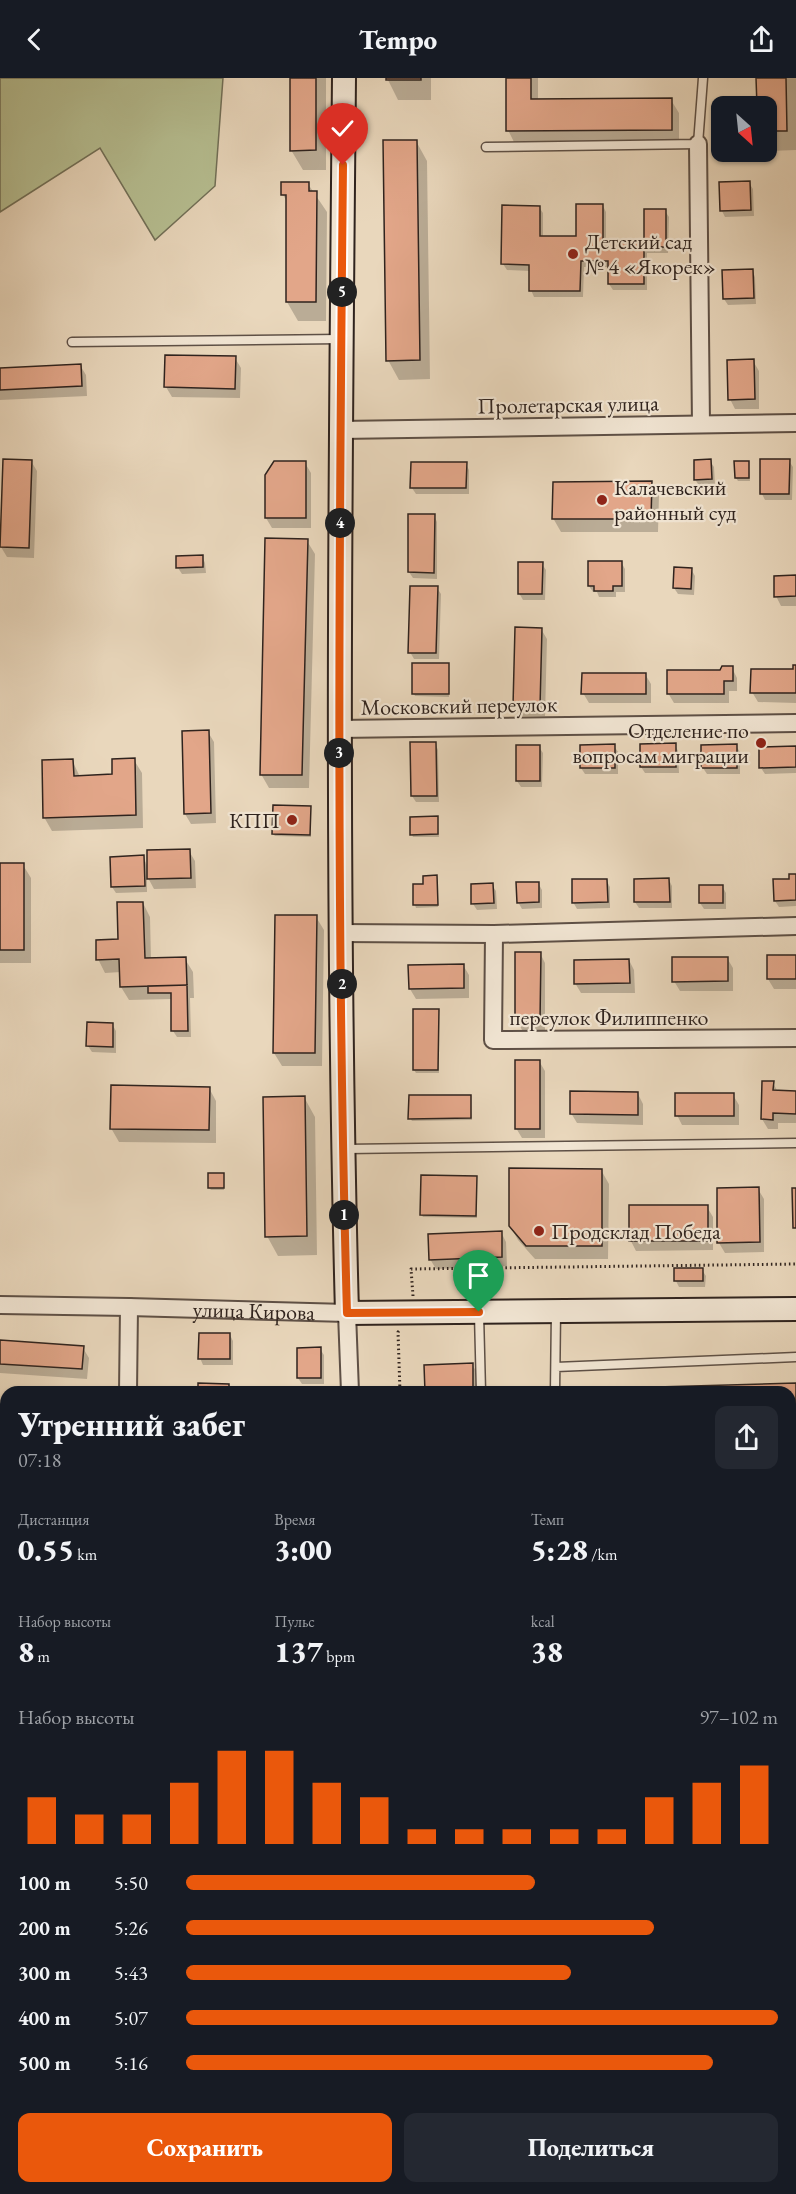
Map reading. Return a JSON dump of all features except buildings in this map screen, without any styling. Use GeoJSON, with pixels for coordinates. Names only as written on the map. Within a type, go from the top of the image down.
{"type":"FeatureCollection","features":[{"type":"Feature","properties":{"kind":"street"},"geometry":{"type":"LineString","coordinates":[[344,78],[338,729],[343,1149],[350,1386]]}},
{"type":"Feature","properties":{"kind":"street"},"geometry":{"type":"LineString","coordinates":[[698,144],[701,424]]}},
{"type":"Feature","properties":{"kind":"street","name":"Пролетарская улица"},"geometry":{"type":"LineString","coordinates":[[340,429],[796,423]]}},
{"type":"Feature","properties":{"kind":"street","name":"Московский переулок"},"geometry":{"type":"LineString","coordinates":[[338,729],[796,723]]}},
{"type":"Feature","properties":{"kind":"street"},"geometry":{"type":"LineString","coordinates":[[341,933],[494,934],[796,926]]}},
{"type":"Feature","properties":{"kind":"street","name":"переулок Филиппенко"},"geometry":{"type":"LineString","coordinates":[[494,934],[493,1040],[796,1038]]}},
{"type":"Feature","properties":{"kind":"street","name":"улица Кирова"},"geometry":{"type":"LineString","coordinates":[[0,1305],[347,1313],[796,1309]]}},
{"type":"Feature","properties":{"kind":"street"},"geometry":{"type":"LineString","coordinates":[[128,1386],[129,1307]]}},
{"type":"Feature","properties":{"kind":"lane"},"geometry":{"type":"LineString","coordinates":[[486,147],[698,144],[703,78]]}},
{"type":"Feature","properties":{"kind":"lane"},"geometry":{"type":"LineString","coordinates":[[72,342],[341,339]]}},
{"type":"Feature","properties":{"kind":"lane"},"geometry":{"type":"LineString","coordinates":[[343,1149],[796,1143]]}},
{"type":"Feature","properties":{"kind":"lane"},"geometry":{"type":"LineString","coordinates":[[555,1386],[556,1311]]}},
{"type":"Feature","properties":{"kind":"lane"},"geometry":{"type":"LineString","coordinates":[[479,1312],[482,1386]]}},
{"type":"Feature","properties":{"kind":"lane"},"geometry":{"type":"LineString","coordinates":[[555,1367],[796,1357]]}},
{"type":"Feature","properties":{"kind":"path"},"geometry":{"type":"LineString","coordinates":[[400,1386],[398,1332],[414,1320],[411,1269],[796,1264]]}},
{"type":"Feature","properties":{"kind":"green space"},"geometry":{"type":"Polygon","coordinates":[[[0,78],[223,78],[215,186],[155,240],[100,148],[0,212],[0,78]]]}},
{"type":"Feature","properties":{"kind":"place","name":"Детский сад № 4 «Якорек»"},"geometry":{"type":"Point","coordinates":[573,254]}},
{"type":"Feature","properties":{"kind":"place","name":"Калачевский районный суд"},"geometry":{"type":"Point","coordinates":[602,500]}},
{"type":"Feature","properties":{"kind":"place","name":"Отделение по вопросам миграции"},"geometry":{"type":"Point","coordinates":[761,743]}},
{"type":"Feature","properties":{"kind":"place","name":"КПП"},"geometry":{"type":"Point","coordinates":[292,820]}},
{"type":"Feature","properties":{"kind":"place","name":"Продсклад Победа"},"geometry":{"type":"Point","coordinates":[539,1231]}},
{"type":"Feature","properties":{"kind":"route"},"geometry":{"type":"LineString","coordinates":[[343,165],[338,729],[347,1313],[479,1312]]}}]}
